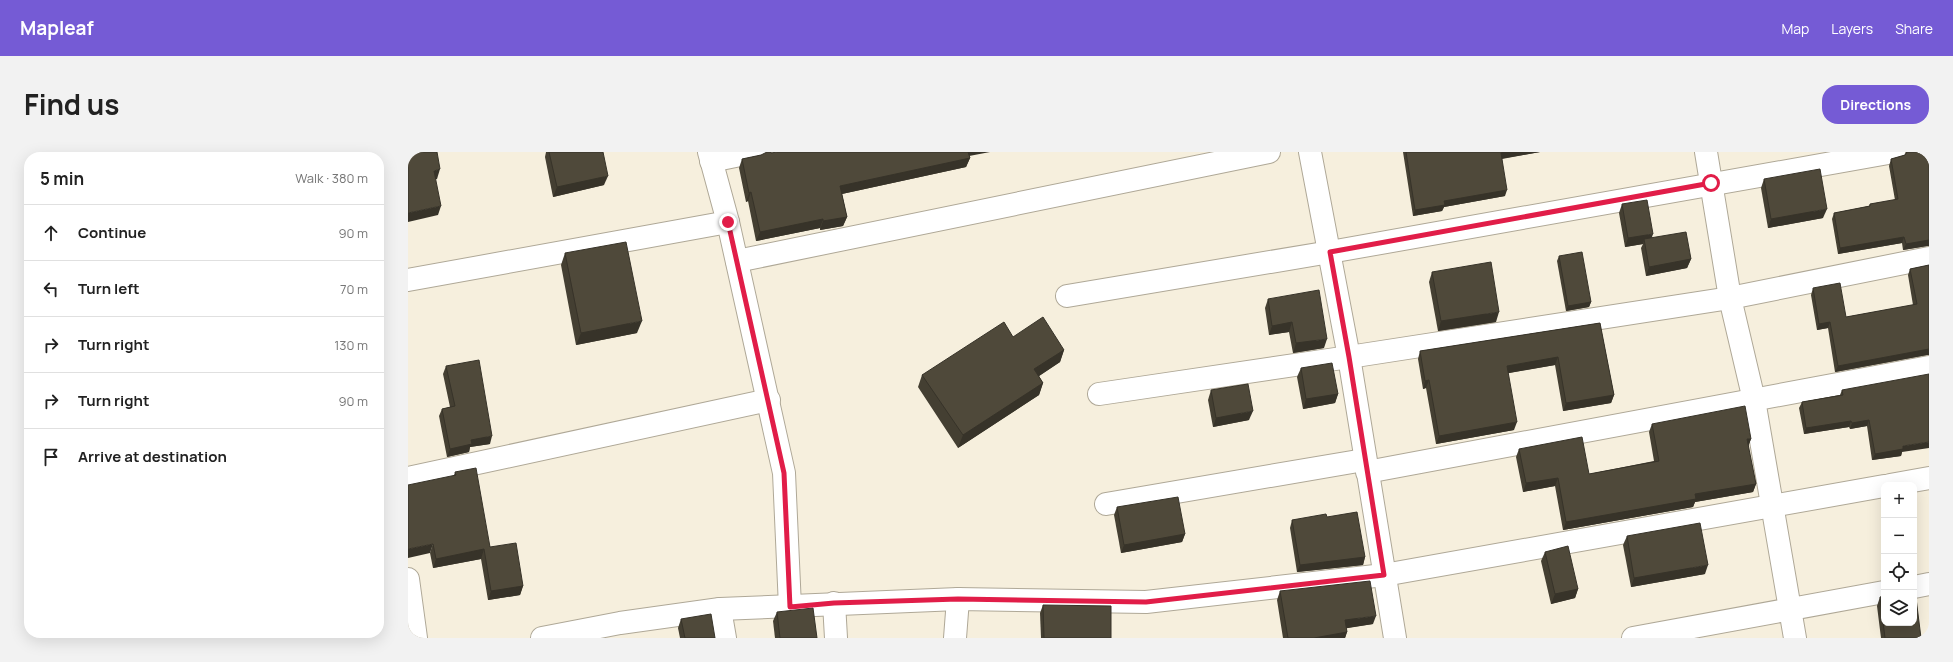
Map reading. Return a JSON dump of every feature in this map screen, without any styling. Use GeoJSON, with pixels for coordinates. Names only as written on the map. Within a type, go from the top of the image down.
{"type":"FeatureCollection","features":[{"type":"Feature","properties":{"kind":"street"},"geometry":{"type":"LineString","coordinates":[[755,152],[710,156],[728,222],[769,400],[784,473],[790,607]]}},
{"type":"Feature","properties":{"kind":"street"},"geometry":{"type":"LineString","coordinates":[[737,261],[1269,152]]}},
{"type":"Feature","properties":{"kind":"street"},"geometry":{"type":"LineString","coordinates":[[1310,152],[1349,357],[1365,466],[1395,638]]}},
{"type":"Feature","properties":{"kind":"street"},"geometry":{"type":"LineString","coordinates":[[1706,152],[1730,298],[1754,400],[1795,638]]}},
{"type":"Feature","properties":{"kind":"street"},"geometry":{"type":"LineString","coordinates":[[1067,296],[1330,252],[1711,183],[1894,152]]}},
{"type":"Feature","properties":{"kind":"street"},"geometry":{"type":"LineString","coordinates":[[408,280],[728,222]]}},
{"type":"Feature","properties":{"kind":"street"},"geometry":{"type":"LineString","coordinates":[[1099,394],[1730,298],[1929,258]]}},
{"type":"Feature","properties":{"kind":"street"},"geometry":{"type":"LineString","coordinates":[[1106,504],[1365,466],[1754,400],[1929,368]]}},
{"type":"Feature","properties":{"kind":"street"},"geometry":{"type":"LineString","coordinates":[[408,478],[769,400]]}},
{"type":"Feature","properties":{"kind":"street"},"geometry":{"type":"LineString","coordinates":[[1907,482],[1929,478]]}},
{"type":"Feature","properties":{"kind":"street"},"geometry":{"type":"LineString","coordinates":[[542,638],[621,630],[720,609],[790,607],[834,603],[958,599],[1146,602],[1384,575],[1881,487]]}},
{"type":"Feature","properties":{"kind":"street"},"geometry":{"type":"LineString","coordinates":[[408,579],[416,638]]}},
{"type":"Feature","properties":{"kind":"street"},"geometry":{"type":"LineString","coordinates":[[1917,586],[1929,584]]}},
{"type":"Feature","properties":{"kind":"street"},"geometry":{"type":"LineString","coordinates":[[1633,638],[1881,593]]}},
{"type":"Feature","properties":{"kind":"street"},"geometry":{"type":"LineString","coordinates":[[955,638],[958,599]]}},
{"type":"Feature","properties":{"kind":"street"},"geometry":{"type":"LineString","coordinates":[[834,603],[836,638]]}},
{"type":"Feature","properties":{"kind":"street"},"geometry":{"type":"LineString","coordinates":[[720,609],[725,638]]}},
{"type":"Feature","properties":{"kind":"building"},"geometry":{"type":"Polygon","coordinates":[[[408,152],[437,152],[440,169],[434,171],[441,206],[408,213],[408,152]]]}},
{"type":"Feature","properties":{"kind":"building"},"geometry":{"type":"Polygon","coordinates":[[[549,152],[603,152],[608,176],[557,187],[549,152]]]}},
{"type":"Feature","properties":{"kind":"building"},"geometry":{"type":"Polygon","coordinates":[[[767,152],[968,152],[970,158],[840,186],[847,217],[823,221],[823,219],[760,232],[751,192],[749,193],[742,159],[761,155],[767,152]]]}},
{"type":"Feature","properties":{"kind":"building"},"geometry":{"type":"Polygon","coordinates":[[[1406,152],[1505,152],[1501,153],[1507,190],[1444,201],[1445,205],[1415,210],[1406,152]]]}},
{"type":"Feature","properties":{"kind":"building"},"geometry":{"type":"Polygon","coordinates":[[[1907,152],[1929,152],[1929,240],[1906,244],[1904,237],[1840,248],[1834,213],[1898,199],[1891,159],[1905,155],[1907,152]]]}},
{"type":"Feature","properties":{"kind":"building"},"geometry":{"type":"Polygon","coordinates":[[[1820,169],[1827,209],[1771,219],[1764,179],[1820,169]]]}},
{"type":"Feature","properties":{"kind":"building"},"geometry":{"type":"Polygon","coordinates":[[[1647,200],[1653,234],[1628,238],[1622,204],[1647,200]]]}},
{"type":"Feature","properties":{"kind":"building"},"geometry":{"type":"Polygon","coordinates":[[[1686,232],[1691,259],[1649,267],[1644,239],[1686,232]]]}},
{"type":"Feature","properties":{"kind":"building"},"geometry":{"type":"Polygon","coordinates":[[[626,242],[642,321],[581,333],[565,253],[626,242]]]}},
{"type":"Feature","properties":{"kind":"building"},"geometry":{"type":"Polygon","coordinates":[[[1582,252],[1591,302],[1568,306],[1559,256],[1582,252]]]}},
{"type":"Feature","properties":{"kind":"building"},"geometry":{"type":"Polygon","coordinates":[[[1491,262],[1499,312],[1441,321],[1432,272],[1491,262]]]}},
{"type":"Feature","properties":{"kind":"building"},"geometry":{"type":"Polygon","coordinates":[[[1929,265],[1929,349],[1838,366],[1830,322],[1819,324],[1813,288],[1840,283],[1846,317],[1917,304],[1910,269],[1929,265]]]}},
{"type":"Feature","properties":{"kind":"building"},"geometry":{"type":"Polygon","coordinates":[[[1319,290],[1327,339],[1296,343],[1292,322],[1272,326],[1268,299],[1319,290]]]}},
{"type":"Feature","properties":{"kind":"building"},"geometry":{"type":"Polygon","coordinates":[[[1043,317],[1064,350],[1034,369],[1043,383],[963,435],[922,375],[1004,322],[1013,337],[1043,317]]]}},
{"type":"Feature","properties":{"kind":"building"},"geometry":{"type":"Polygon","coordinates":[[[1600,323],[1614,395],[1566,403],[1558,357],[1507,366],[1517,422],[1439,436],[1429,380],[1425,381],[1420,351],[1600,323]]]}},
{"type":"Feature","properties":{"kind":"building"},"geometry":{"type":"Polygon","coordinates":[[[479,360],[492,436],[471,440],[472,444],[450,449],[442,409],[455,406],[446,366],[479,360]]]}},
{"type":"Feature","properties":{"kind":"building"},"geometry":{"type":"Polygon","coordinates":[[[1332,363],[1338,394],[1306,399],[1301,368],[1332,363]]]}},
{"type":"Feature","properties":{"kind":"building"},"geometry":{"type":"Polygon","coordinates":[[[1929,374],[1929,442],[1903,446],[1903,449],[1875,454],[1869,420],[1852,423],[1851,421],[1806,428],[1802,402],[1843,395],[1842,390],[1929,374]]]}},
{"type":"Feature","properties":{"kind":"building"},"geometry":{"type":"Polygon","coordinates":[[[1248,384],[1253,411],[1216,418],[1211,390],[1248,384]]]}},
{"type":"Feature","properties":{"kind":"building"},"geometry":{"type":"Polygon","coordinates":[[[1745,406],[1751,439],[1747,439],[1756,484],[1695,494],[1696,499],[1566,522],[1558,478],[1526,483],[1519,449],[1582,437],[1589,474],[1659,461],[1652,424],[1745,406]]]}},
{"type":"Feature","properties":{"kind":"building"},"geometry":{"type":"Polygon","coordinates":[[[476,468],[490,547],[516,543],[523,586],[491,591],[484,549],[436,559],[433,544],[408,549],[408,485],[456,475],[455,472],[476,468]]]}},
{"type":"Feature","properties":{"kind":"building"},"geometry":{"type":"Polygon","coordinates":[[[1178,497],[1185,534],[1124,545],[1117,507],[1178,497]]]}},
{"type":"Feature","properties":{"kind":"building"},"geometry":{"type":"Polygon","coordinates":[[[1357,512],[1365,557],[1300,565],[1292,520],[1326,514],[1327,517],[1357,512]]]}},
{"type":"Feature","properties":{"kind":"building"},"geometry":{"type":"Polygon","coordinates":[[[1700,523],[1708,565],[1634,578],[1627,536],[1700,523]]]}},
{"type":"Feature","properties":{"kind":"building"},"geometry":{"type":"Polygon","coordinates":[[[1568,546],[1578,589],[1555,594],[1545,552],[1568,546]]]}},
{"type":"Feature","properties":{"kind":"building"},"geometry":{"type":"Polygon","coordinates":[[[1370,581],[1376,616],[1345,620],[1347,632],[1314,638],[1288,638],[1280,591],[1370,581]]]}},
{"type":"Feature","properties":{"kind":"building"},"geometry":{"type":"Polygon","coordinates":[[[1043,605],[1111,606],[1111,638],[1044,638],[1043,605]]]}},
{"type":"Feature","properties":{"kind":"building"},"geometry":{"type":"Polygon","coordinates":[[[1917,606],[1921,638],[1885,638],[1884,626],[1917,626],[1917,606]]]}},
{"type":"Feature","properties":{"kind":"building"},"geometry":{"type":"Polygon","coordinates":[[[813,608],[817,638],[780,638],[777,612],[813,608]]]}},
{"type":"Feature","properties":{"kind":"building"},"geometry":{"type":"Polygon","coordinates":[[[711,614],[715,638],[685,638],[681,619],[711,614]]]}},
{"type":"Feature","properties":{"kind":"route"},"geometry":{"type":"LineString","coordinates":[[728,222],[769,400],[784,473],[790,607],[834,603],[958,599],[1146,602],[1384,575],[1364,460],[1349,357],[1330,252],[1711,183]]}}]}
